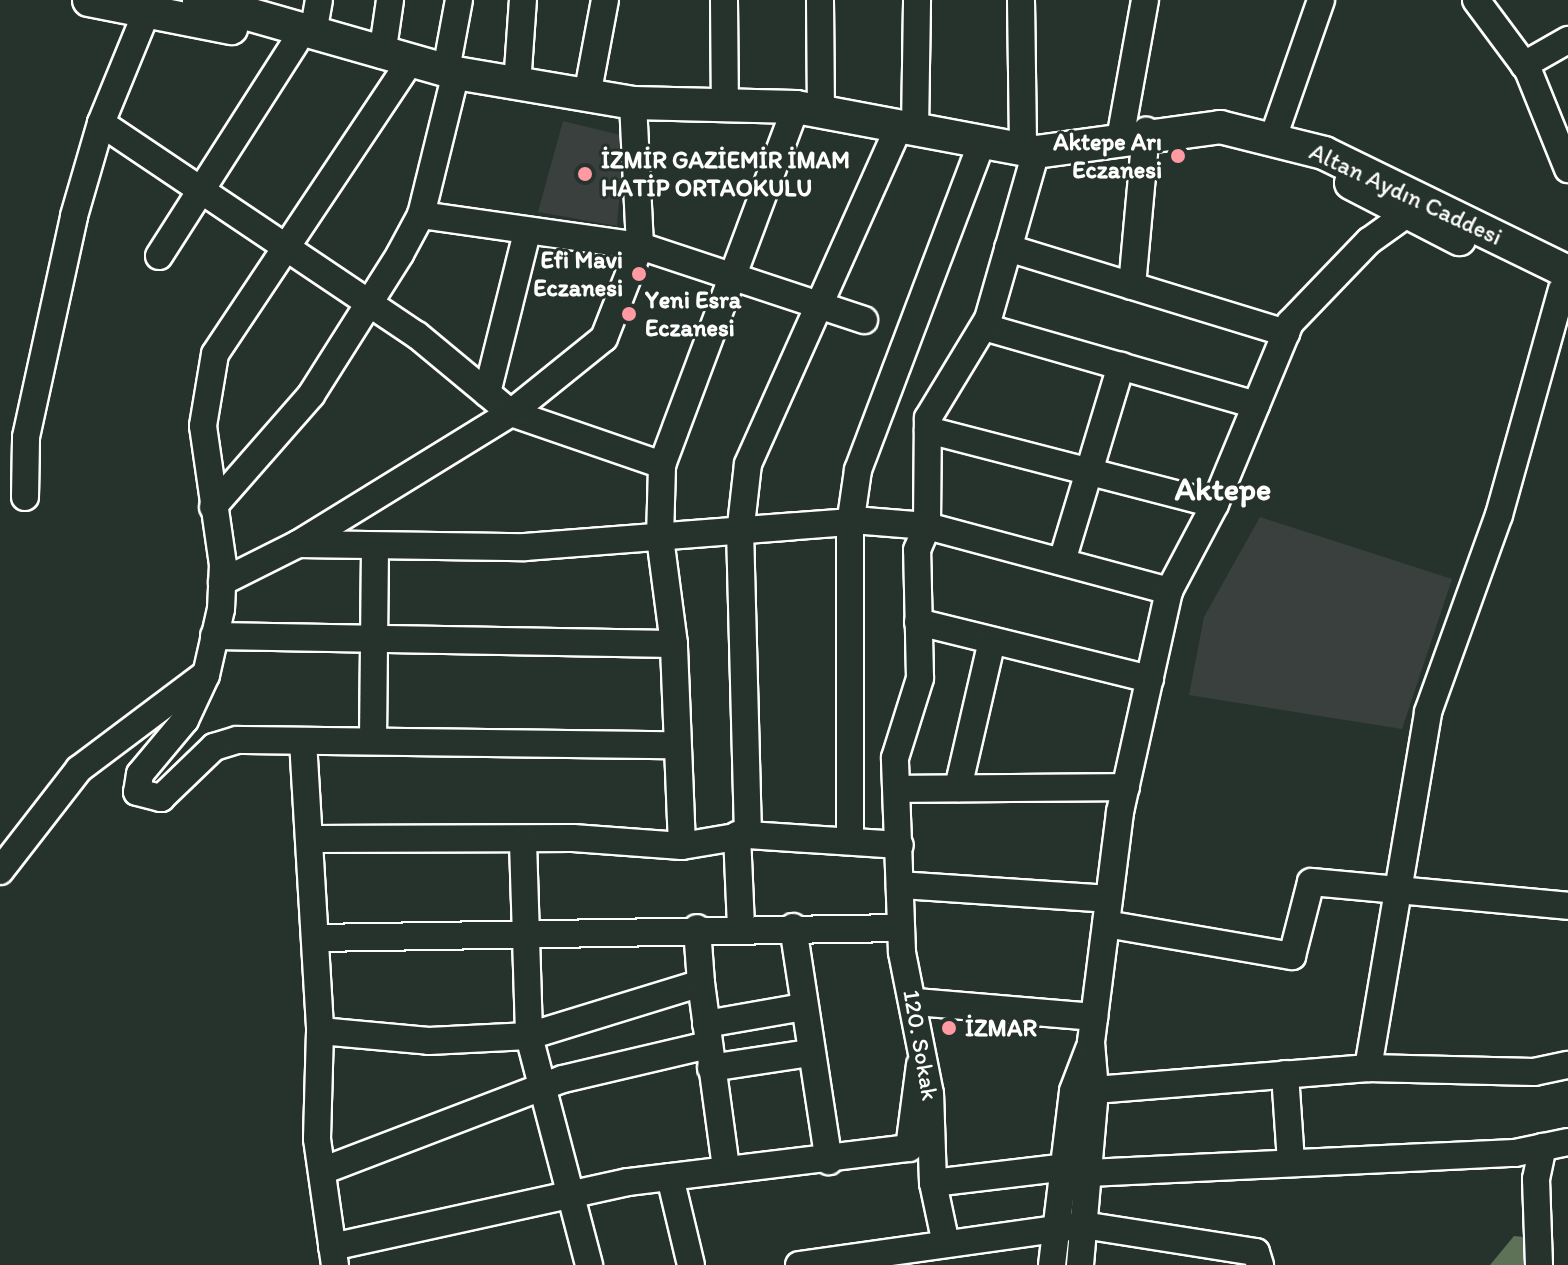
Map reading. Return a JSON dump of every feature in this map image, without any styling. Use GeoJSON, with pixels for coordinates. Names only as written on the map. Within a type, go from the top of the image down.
{"type":"FeatureCollection","features":[{"type":"Feature","properties":{"kind":"main road"},"geometry":{"type":"LineString","coordinates":[[89,0],[147,11],[309,24]]}},
{"type":"Feature","properties":{"kind":"main road"},"geometry":{"type":"LineString","coordinates":[[199,0],[257,8],[309,24],[385,54],[451,71],[633,103],[809,109],[981,145],[1029,151],[1133,135],[1220,127],[1286,142]]}},
{"type":"Feature","properties":{"kind":"main road","name":"Altan Aydın Caddesi"},"geometry":{"type":"LineString","coordinates":[[1286,142],[1566,285]]}},
{"type":"Feature","properties":{"kind":"street"},"geometry":{"type":"LineString","coordinates":[[390,0],[385,54],[284,244],[215,354],[203,426],[222,582],[214,636],[206,675],[185,720],[140,774],[137,792],[144,800],[161,798],[214,747],[373,740],[676,745]]}},
{"type":"Feature","properties":{"kind":"street"},"geometry":{"type":"LineString","coordinates":[[213,507],[311,395],[371,303],[421,215],[451,71],[459,0]]}},
{"type":"Feature","properties":{"kind":"street"},"geometry":{"type":"LineString","coordinates":[[517,85],[523,0]]}},
{"type":"Feature","properties":{"kind":"street"},"geometry":{"type":"LineString","coordinates":[[587,96],[605,0]]}},
{"type":"Feature","properties":{"kind":"street"},"geometry":{"type":"LineString","coordinates":[[724,0],[725,107]]}},
{"type":"Feature","properties":{"kind":"street"},"geometry":{"type":"LineString","coordinates":[[682,846],[674,644],[660,538],[662,465],[735,281],[809,109],[820,0]]}},
{"type":"Feature","properties":{"kind":"street"},"geometry":{"type":"LineString","coordinates":[[741,927],[740,534],[748,464],[815,303],[907,128],[917,0]]}},
{"type":"Feature","properties":{"kind":"street"},"geometry":{"type":"LineString","coordinates":[[1021,0],[1029,151],[1008,248],[984,327],[928,418],[928,430],[1215,504]]}},
{"type":"Feature","properties":{"kind":"street"},"geometry":{"type":"LineString","coordinates":[[1132,286],[1133,135],[1145,0]]}},
{"type":"Feature","properties":{"kind":"street"},"geometry":{"type":"LineString","coordinates":[[1286,142],[1321,0]]}},
{"type":"Feature","properties":{"kind":"street"},"geometry":{"type":"LineString","coordinates":[[1476,0],[1524,65],[1568,169]]}},
{"type":"Feature","properties":{"kind":"street"},"geometry":{"type":"LineString","coordinates":[[25,497],[26,437],[101,123],[147,11]]}},
{"type":"Feature","properties":{"kind":"street"},"geometry":{"type":"LineString","coordinates":[[159,256],[309,24]]}},
{"type":"Feature","properties":{"kind":"street"},"geometry":{"type":"LineString","coordinates":[[1524,65],[1568,40]]}},
{"type":"Feature","properties":{"kind":"street"},"geometry":{"type":"LineString","coordinates":[[222,582],[298,544],[511,413],[604,338],[640,246],[633,103]]}},
{"type":"Feature","properties":{"kind":"street"},"geometry":{"type":"LineString","coordinates":[[101,123],[371,303],[511,413],[662,465]]}},
{"type":"Feature","properties":{"kind":"street"},"geometry":{"type":"LineString","coordinates":[[850,840],[850,525],[858,470],[981,145]]}},
{"type":"Feature","properties":{"kind":"street"},"geometry":{"type":"LineString","coordinates":[[1369,241],[1384,192]]}},
{"type":"Feature","properties":{"kind":"street"},"geometry":{"type":"LineString","coordinates":[[1052,1265],[1056,1226],[1078,1170],[1095,1090],[1093,1030],[1107,911],[1126,787],[1169,591],[1215,504],[1286,333],[1369,241],[1418,209]]}},
{"type":"Feature","properties":{"kind":"street"},"geometry":{"type":"LineString","coordinates":[[421,215],[527,233],[640,246],[735,281],[864,320]]}},
{"type":"Feature","properties":{"kind":"street"},"geometry":{"type":"LineString","coordinates":[[487,393],[527,233]]}},
{"type":"Feature","properties":{"kind":"street"},"geometry":{"type":"LineString","coordinates":[[1008,248],[1286,333]]}},
{"type":"Feature","properties":{"kind":"street"},"geometry":{"type":"LineString","coordinates":[[1368,1068],[1428,712],[1499,515],[1566,285]]}},
{"type":"Feature","properties":{"kind":"street"},"geometry":{"type":"LineString","coordinates":[[984,327],[1256,405]]}},
{"type":"Feature","properties":{"kind":"street"},"geometry":{"type":"LineString","coordinates":[[1062,561],[1084,471],[1121,366]]}},
{"type":"Feature","properties":{"kind":"street","name":"120. Sokak"},"geometry":{"type":"LineString","coordinates":[[928,430],[927,526],[917,550],[920,678],[900,724],[897,789],[901,928],[916,1002],[920,1065],[930,1094],[933,1183],[946,1244]]}},
{"type":"Feature","properties":{"kind":"street"},"geometry":{"type":"LineString","coordinates":[[298,544],[375,548],[660,538],[850,525],[927,526],[1169,591]]}},
{"type":"Feature","properties":{"kind":"street"},"geometry":{"type":"LineString","coordinates":[[373,740],[375,548]]}},
{"type":"Feature","properties":{"kind":"street"},"geometry":{"type":"LineString","coordinates":[[918,622],[1150,679]]}},
{"type":"Feature","properties":{"kind":"street"},"geometry":{"type":"LineString","coordinates":[[214,636],[674,644]]}},
{"type":"Feature","properties":{"kind":"street"},"geometry":{"type":"LineString","coordinates":[[958,788],[992,641]]}},
{"type":"Feature","properties":{"kind":"street"},"geometry":{"type":"LineString","coordinates":[[0,871],[79,769],[206,675]]}},
{"type":"Feature","properties":{"kind":"street"},"geometry":{"type":"LineString","coordinates":[[303,741],[312,839],[322,1171],[334,1256],[574,1192],[726,1169],[829,1161],[909,1148],[920,1065]]}},
{"type":"Feature","properties":{"kind":"street"},"geometry":{"type":"LineString","coordinates":[[897,789],[1126,787]]}},
{"type":"Feature","properties":{"kind":"street"},"geometry":{"type":"LineString","coordinates":[[312,839],[682,846],[743,835],[900,845]]}},
{"type":"Feature","properties":{"kind":"street"},"geometry":{"type":"LineString","coordinates":[[523,842],[529,937],[529,1036],[539,1088],[574,1192],[589,1265]]}},
{"type":"Feature","properties":{"kind":"street"},"geometry":{"type":"LineString","coordinates":[[900,885],[1107,911],[1292,956],[1311,882],[1399,893],[1568,906]]}},
{"type":"Feature","properties":{"kind":"street"},"geometry":{"type":"LineString","coordinates":[[316,938],[529,937],[741,927],[901,928]]}},
{"type":"Feature","properties":{"kind":"street"},"geometry":{"type":"LineString","coordinates":[[793,927],[809,1053],[829,1161]]}},
{"type":"Feature","properties":{"kind":"street"},"geometry":{"type":"LineString","coordinates":[[697,928],[708,1046],[726,1169]]}},
{"type":"Feature","properties":{"kind":"street"},"geometry":{"type":"LineString","coordinates":[[320,1031],[429,1041],[529,1036],[701,983]]}},
{"type":"Feature","properties":{"kind":"street"},"geometry":{"type":"LineString","coordinates":[[916,1002],[1093,1030]]}},
{"type":"Feature","properties":{"kind":"street"},"geometry":{"type":"LineString","coordinates":[[322,1171],[539,1088],[708,1046],[803,1007]]}},
{"type":"Feature","properties":{"kind":"street"},"geometry":{"type":"LineString","coordinates":[[1080,1265],[1083,1225],[1073,1091],[1093,1030]]}},
{"type":"Feature","properties":{"kind":"street"},"geometry":{"type":"LineString","coordinates":[[708,1046],[809,1053]]}},
{"type":"Feature","properties":{"kind":"street"},"geometry":{"type":"LineString","coordinates":[[1095,1090],[1368,1068],[1534,1072],[1568,1065]]}},
{"type":"Feature","properties":{"kind":"street"},"geometry":{"type":"LineString","coordinates":[[1285,1074],[1291,1162]]}},
{"type":"Feature","properties":{"kind":"street"},"geometry":{"type":"LineString","coordinates":[[933,1183],[1078,1170],[1291,1162],[1555,1144]]}},
{"type":"Feature","properties":{"kind":"street"},"geometry":{"type":"LineString","coordinates":[[1539,1265],[1536,1179],[1555,1144]]}},
{"type":"Feature","properties":{"kind":"street"},"geometry":{"type":"LineString","coordinates":[[670,1177],[691,1265]]}},
{"type":"Feature","properties":{"kind":"street"},"geometry":{"type":"LineString","coordinates":[[799,1265],[1056,1226],[1083,1225],[1256,1252],[1260,1265]]}},
{"type":"Feature","properties":{"kind":"shaded area","name":"İZMİR GAZİEMİR İMAM HATİP ORTAOKULU"},"geometry":{"type":"Polygon","coordinates":[[[563,121],[624,136],[617,226],[538,212],[563,121]]]}},
{"type":"Feature","properties":{"kind":"shaded area"},"geometry":{"type":"Polygon","coordinates":[[[1260,517],[1452,579],[1402,729],[1189,695],[1204,617],[1260,517]]]}},
{"type":"Feature","properties":{"kind":"green space"},"geometry":{"type":"Polygon","coordinates":[[[1514,1236],[1535,1238],[1532,1265],[1490,1265],[1514,1236]]]}},
{"type":"Feature","properties":{"kind":"place","name":"Aktepe Arı Eczanesi"},"geometry":{"type":"Point","coordinates":[1178,156]}},
{"type":"Feature","properties":{"kind":"place","name":"İZMİR GAZİEMİR İMAM HATİP ORTAOKULU"},"geometry":{"type":"Point","coordinates":[585,174]}},
{"type":"Feature","properties":{"kind":"place","name":"Efi Mavi Eczanesi"},"geometry":{"type":"Point","coordinates":[639,274]}},
{"type":"Feature","properties":{"kind":"place","name":"Yeni Esra Eczanesi"},"geometry":{"type":"Point","coordinates":[629,314]}},
{"type":"Feature","properties":{"kind":"place","name":"İZMAR"},"geometry":{"type":"Point","coordinates":[949,1028]}},
{"type":"Feature","properties":{"kind":"district","name":"Aktepe"},"geometry":{"type":"Point","coordinates":[1223,489]}}]}
